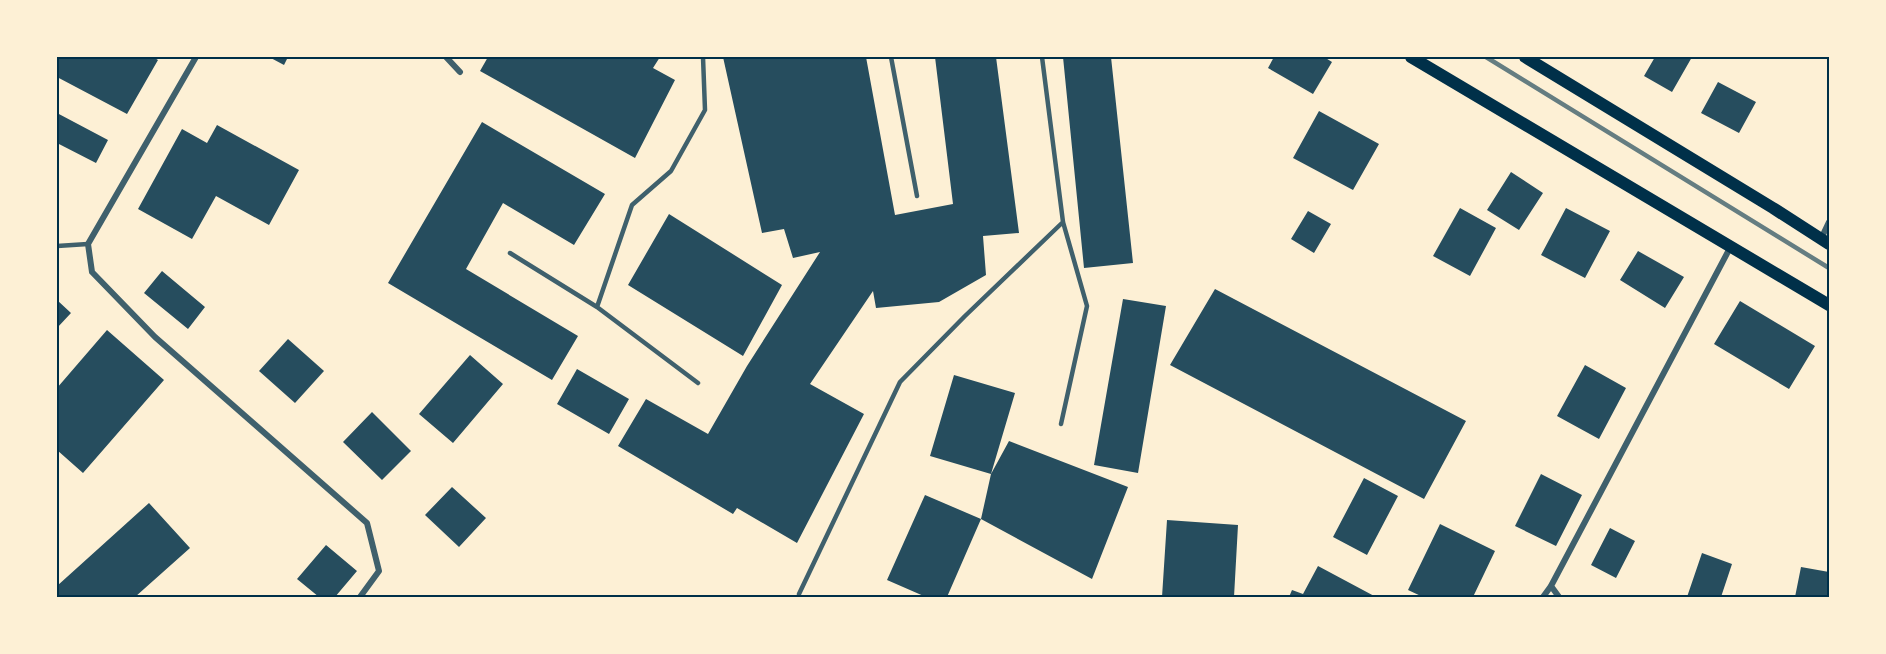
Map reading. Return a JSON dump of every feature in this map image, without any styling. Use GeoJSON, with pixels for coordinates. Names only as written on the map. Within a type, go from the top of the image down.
{"type":"FeatureCollection","features":[{"type":"Feature","properties":{"kind":"main road"},"geometry":{"type":"LineString","coordinates":[[1411,57],[1732,245],[1829,305]]}},
{"type":"Feature","properties":{"kind":"main road"},"geometry":{"type":"LineString","coordinates":[[1525,57],[1825,241]]}},
{"type":"Feature","properties":{"kind":"street"},"geometry":{"type":"LineString","coordinates":[[196,57],[88,244],[92,272],[155,338],[368,523],[379,571],[360,597]]}},
{"type":"Feature","properties":{"kind":"street"},"geometry":{"type":"LineString","coordinates":[[446,57],[460,72]]}},
{"type":"Feature","properties":{"kind":"street"},"geometry":{"type":"LineString","coordinates":[[1825,241],[1829,222]]}},
{"type":"Feature","properties":{"kind":"street"},"geometry":{"type":"LineString","coordinates":[[1543,597],[1551,586],[1732,245]]}},
{"type":"Feature","properties":{"kind":"street"},"geometry":{"type":"LineString","coordinates":[[1551,586],[1559,597]]}},
{"type":"Feature","properties":{"kind":"lane"},"geometry":{"type":"LineString","coordinates":[[597,307],[632,205],[672,171],[705,110],[703,57]]}},
{"type":"Feature","properties":{"kind":"lane"},"geometry":{"type":"LineString","coordinates":[[891,57],[917,196]]}},
{"type":"Feature","properties":{"kind":"lane"},"geometry":{"type":"LineString","coordinates":[[1042,57],[1063,222],[1087,306],[1062,424]]}},
{"type":"Feature","properties":{"kind":"lane"},"geometry":{"type":"LineString","coordinates":[[799,594],[900,382],[1063,222]]}},
{"type":"Feature","properties":{"kind":"lane"},"geometry":{"type":"LineString","coordinates":[[57,246],[88,244]]}},
{"type":"Feature","properties":{"kind":"lane"},"geometry":{"type":"LineString","coordinates":[[510,253],[597,307],[698,383]]}},
{"type":"Feature","properties":{"kind":"building"},"geometry":{"type":"Polygon","coordinates":[[[57,57],[153,57],[158,60],[127,114],[57,77],[57,57]]]}},
{"type":"Feature","properties":{"kind":"building"},"geometry":{"type":"Polygon","coordinates":[[[269,57],[288,57],[284,65],[269,57]]]}},
{"type":"Feature","properties":{"kind":"building"},"geometry":{"type":"Polygon","coordinates":[[[488,57],[660,57],[653,68],[675,80],[635,158],[480,71],[488,57]]]}},
{"type":"Feature","properties":{"kind":"building"},"geometry":{"type":"Polygon","coordinates":[[[723,57],[866,57],[895,215],[953,204],[935,57],[996,57],[1019,233],[983,236],[986,275],[939,302],[876,308],[873,291],[810,384],[864,414],[797,543],[737,508],[733,514],[618,446],[646,399],[708,434],[747,366],[820,252],[793,258],[784,229],[762,233],[723,57]]]}},
{"type":"Feature","properties":{"kind":"building"},"geometry":{"type":"Polygon","coordinates":[[[1063,57],[1111,57],[1133,263],[1084,268],[1063,57]]]}},
{"type":"Feature","properties":{"kind":"building"},"geometry":{"type":"Polygon","coordinates":[[[1274,57],[1324,57],[1332,62],[1313,94],[1268,68],[1274,57]]]}},
{"type":"Feature","properties":{"kind":"building"},"geometry":{"type":"Polygon","coordinates":[[[1655,57],[1692,57],[1672,92],[1644,76],[1655,57]]]}},
{"type":"Feature","properties":{"kind":"building"},"geometry":{"type":"Polygon","coordinates":[[[1718,82],[1756,102],[1739,133],[1701,113],[1718,82]]]}},
{"type":"Feature","properties":{"kind":"building"},"geometry":{"type":"Polygon","coordinates":[[[1319,111],[1379,144],[1353,190],[1293,158],[1319,111]]]}},
{"type":"Feature","properties":{"kind":"building"},"geometry":{"type":"Polygon","coordinates":[[[57,113],[108,140],[96,163],[57,143],[57,113]]]}},
{"type":"Feature","properties":{"kind":"building"},"geometry":{"type":"Polygon","coordinates":[[[482,122],[605,194],[574,245],[503,203],[466,269],[578,336],[552,380],[388,283],[482,122]]]}},
{"type":"Feature","properties":{"kind":"building"},"geometry":{"type":"Polygon","coordinates":[[[217,125],[299,170],[269,225],[216,196],[192,239],[138,209],[182,129],[207,143],[217,125]]]}},
{"type":"Feature","properties":{"kind":"building"},"geometry":{"type":"Polygon","coordinates":[[[1511,172],[1543,193],[1519,230],[1487,210],[1511,172]]]}},
{"type":"Feature","properties":{"kind":"building"},"geometry":{"type":"Polygon","coordinates":[[[1460,208],[1496,228],[1470,276],[1433,256],[1460,208]]]}},
{"type":"Feature","properties":{"kind":"building"},"geometry":{"type":"Polygon","coordinates":[[[1566,208],[1610,231],[1585,278],[1541,255],[1566,208]]]}},
{"type":"Feature","properties":{"kind":"building"},"geometry":{"type":"Polygon","coordinates":[[[1308,211],[1331,224],[1314,253],[1291,239],[1308,211]]]}},
{"type":"Feature","properties":{"kind":"building"},"geometry":{"type":"Polygon","coordinates":[[[669,214],[782,285],[743,356],[628,285],[669,214]]]}},
{"type":"Feature","properties":{"kind":"building"},"geometry":{"type":"Polygon","coordinates":[[[1638,251],[1684,277],[1665,308],[1620,280],[1638,251]]]}},
{"type":"Feature","properties":{"kind":"building"},"geometry":{"type":"Polygon","coordinates":[[[162,271],[205,307],[188,329],[144,293],[162,271]]]}},
{"type":"Feature","properties":{"kind":"building"},"geometry":{"type":"Polygon","coordinates":[[[1215,289],[1466,421],[1424,499],[1170,365],[1215,289]]]}},
{"type":"Feature","properties":{"kind":"building"},"geometry":{"type":"Polygon","coordinates":[[[1123,299],[1166,306],[1138,473],[1094,465],[1123,299]]]}},
{"type":"Feature","properties":{"kind":"building"},"geometry":{"type":"Polygon","coordinates":[[[57,300],[71,313],[57,328],[57,300]]]}},
{"type":"Feature","properties":{"kind":"building"},"geometry":{"type":"Polygon","coordinates":[[[1740,301],[1815,346],[1789,389],[1714,344],[1740,301]]]}},
{"type":"Feature","properties":{"kind":"building"},"geometry":{"type":"Polygon","coordinates":[[[107,330],[164,380],[83,473],[57,450],[57,388],[107,330]]]}},
{"type":"Feature","properties":{"kind":"building"},"geometry":{"type":"Polygon","coordinates":[[[288,339],[324,371],[295,403],[259,371],[288,339]]]}},
{"type":"Feature","properties":{"kind":"building"},"geometry":{"type":"Polygon","coordinates":[[[470,355],[503,384],[453,443],[419,414],[470,355]]]}},
{"type":"Feature","properties":{"kind":"building"},"geometry":{"type":"Polygon","coordinates":[[[1585,365],[1626,388],[1599,439],[1557,416],[1585,365]]]}},
{"type":"Feature","properties":{"kind":"building"},"geometry":{"type":"Polygon","coordinates":[[[577,369],[629,399],[609,434],[557,404],[577,369]]]}},
{"type":"Feature","properties":{"kind":"building"},"geometry":{"type":"Polygon","coordinates":[[[954,375],[1015,393],[991,474],[930,456],[954,375]]]}},
{"type":"Feature","properties":{"kind":"building"},"geometry":{"type":"Polygon","coordinates":[[[372,412],[411,451],[382,480],[343,442],[372,412]]]}},
{"type":"Feature","properties":{"kind":"building"},"geometry":{"type":"Polygon","coordinates":[[[1009,441],[1128,487],[1092,579],[981,519],[991,474],[1009,441]]]}},
{"type":"Feature","properties":{"kind":"building"},"geometry":{"type":"Polygon","coordinates":[[[1541,474],[1582,495],[1556,546],[1515,526],[1541,474]]]}},
{"type":"Feature","properties":{"kind":"building"},"geometry":{"type":"Polygon","coordinates":[[[1364,478],[1398,496],[1367,555],[1333,537],[1364,478]]]}},
{"type":"Feature","properties":{"kind":"building"},"geometry":{"type":"Polygon","coordinates":[[[452,487],[486,518],[459,547],[425,515],[452,487]]]}},
{"type":"Feature","properties":{"kind":"building"},"geometry":{"type":"Polygon","coordinates":[[[925,495],[981,519],[947,597],[926,597],[887,580],[925,495]]]}},
{"type":"Feature","properties":{"kind":"building"},"geometry":{"type":"Polygon","coordinates":[[[149,503],[190,548],[135,597],[57,597],[57,586],[149,503]]]}},
{"type":"Feature","properties":{"kind":"building"},"geometry":{"type":"Polygon","coordinates":[[[1167,520],[1238,525],[1234,597],[1162,597],[1167,520]]]}},
{"type":"Feature","properties":{"kind":"building"},"geometry":{"type":"Polygon","coordinates":[[[1440,524],[1495,551],[1473,597],[1423,597],[1408,590],[1440,524]]]}},
{"type":"Feature","properties":{"kind":"building"},"geometry":{"type":"Polygon","coordinates":[[[1610,528],[1635,541],[1616,578],[1591,565],[1610,528]]]}},
{"type":"Feature","properties":{"kind":"building"},"geometry":{"type":"Polygon","coordinates":[[[326,545],[357,571],[335,597],[319,597],[297,579],[326,545]]]}},
{"type":"Feature","properties":{"kind":"building"},"geometry":{"type":"Polygon","coordinates":[[[1702,553],[1732,564],[1721,597],[1687,597],[1702,553]]]}},
{"type":"Feature","properties":{"kind":"building"},"geometry":{"type":"Polygon","coordinates":[[[1318,566],[1376,597],[1289,597],[1292,590],[1303,594],[1318,566]]]}},
{"type":"Feature","properties":{"kind":"building"},"geometry":{"type":"Polygon","coordinates":[[[1801,567],[1829,572],[1828,597],[1795,597],[1801,567]]]}},
{"type":"Feature","properties":{"kind":"railway"},"geometry":{"type":"LineString","coordinates":[[1486,57],[1829,268]]}}]}
